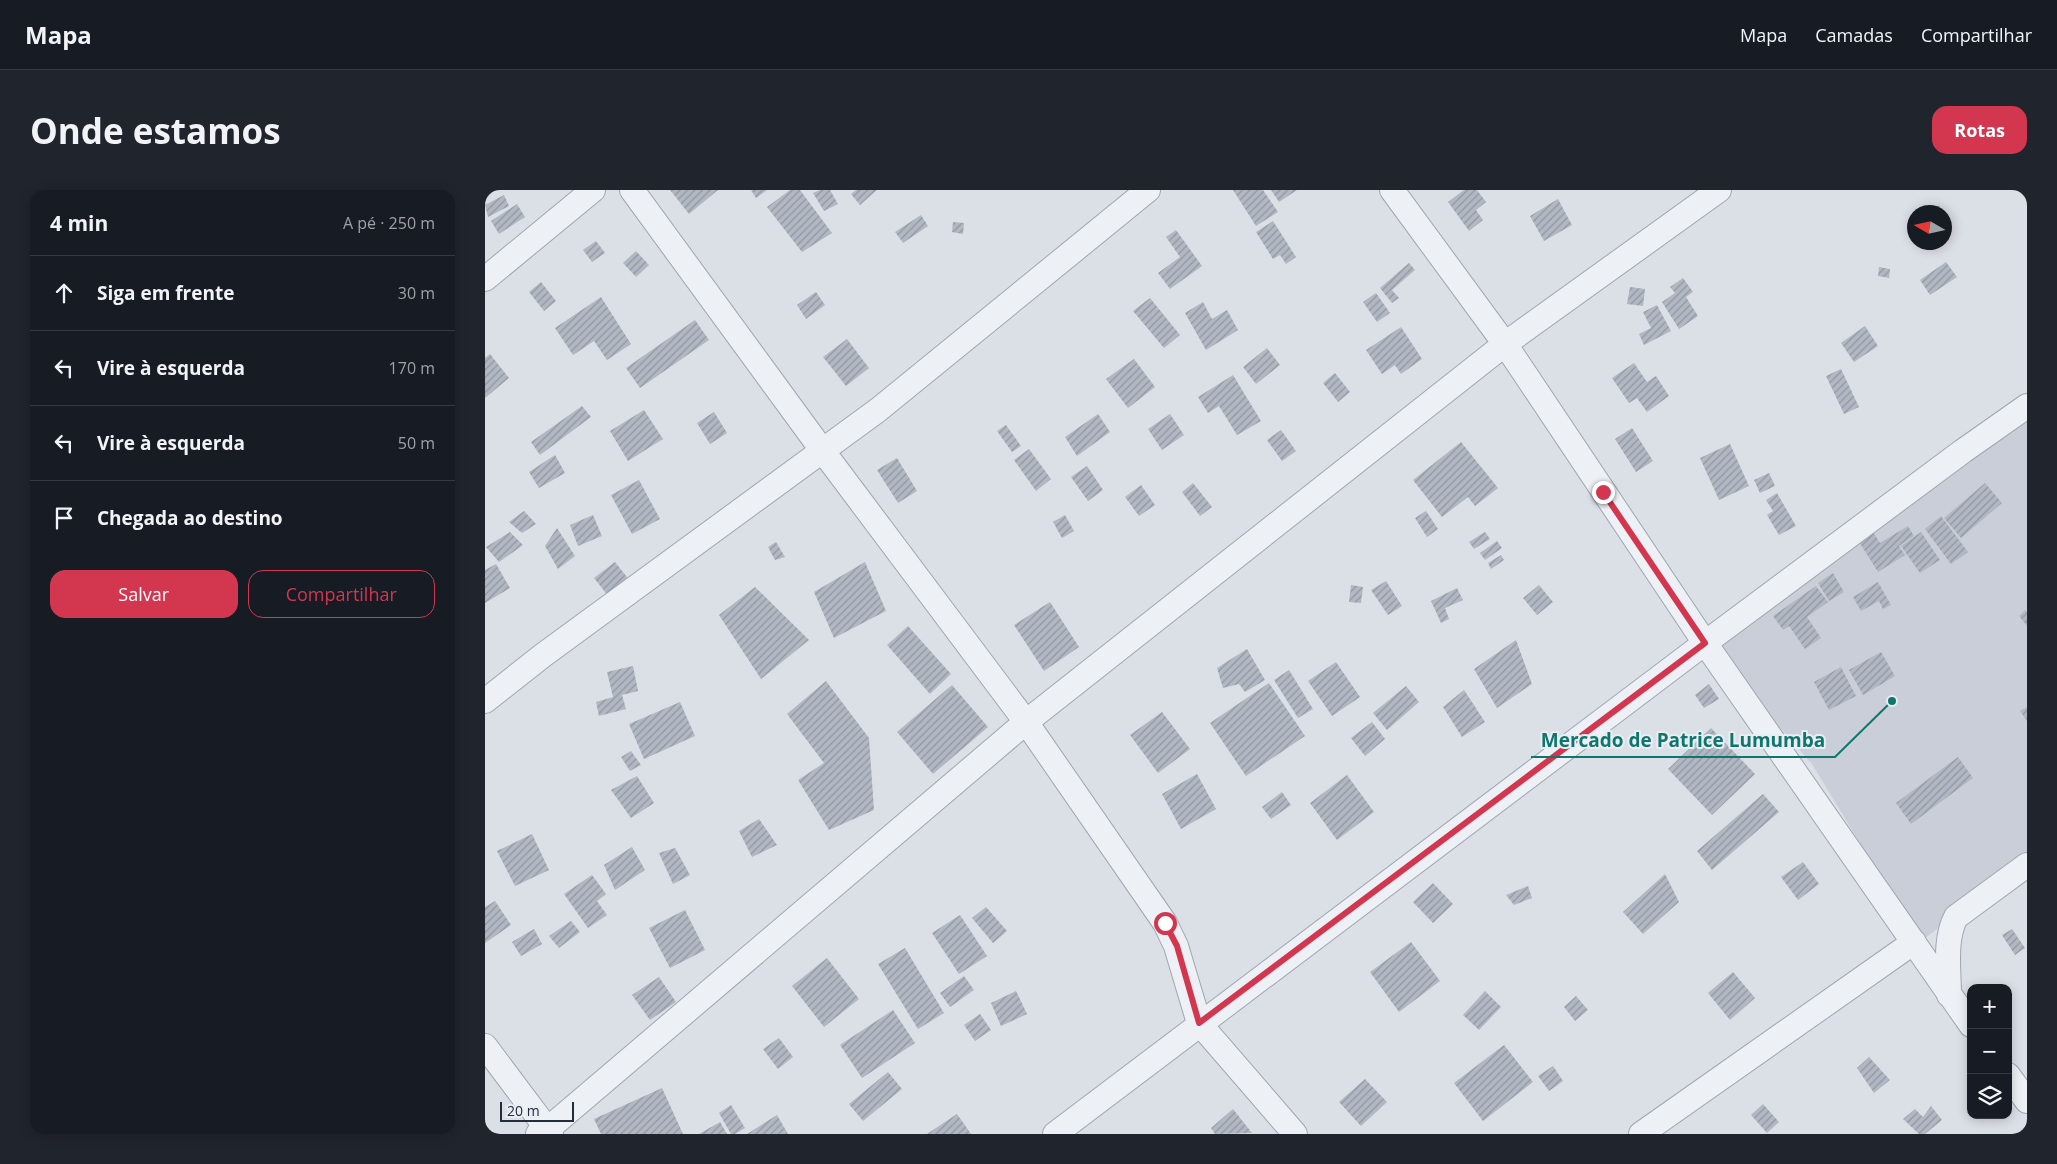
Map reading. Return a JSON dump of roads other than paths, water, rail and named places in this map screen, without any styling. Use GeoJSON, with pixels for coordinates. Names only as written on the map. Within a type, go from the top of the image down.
{"type":"FeatureCollection","features":[{"type":"Feature","properties":{"kind":"street"},"geometry":{"type":"LineString","coordinates":[[485,279],[593,190]]}},
{"type":"Feature","properties":{"kind":"street"},"geometry":{"type":"LineString","coordinates":[[632,190],[822,450],[1026,722],[1165,923],[1177,946],[1199,1023],[1295,1134]]}},
{"type":"Feature","properties":{"kind":"street"},"geometry":{"type":"LineString","coordinates":[[485,701],[558,644],[878,410],[1148,190]]}},
{"type":"Feature","properties":{"kind":"street"},"geometry":{"type":"LineString","coordinates":[[1392,190],[1505,344],[1705,643],[1967,1020]]}},
{"type":"Feature","properties":{"kind":"street"},"geometry":{"type":"LineString","coordinates":[[485,1046],[546,1132],[1026,722],[1505,344],[1719,190]]}},
{"type":"Feature","properties":{"kind":"street"},"geometry":{"type":"LineString","coordinates":[[1055,1134],[1199,1023],[1705,643],[1955,457],[2027,406]]}},
{"type":"Feature","properties":{"kind":"street"},"geometry":{"type":"LineString","coordinates":[[1949,995],[1951,927],[1956,918],[2027,865]]}},
{"type":"Feature","properties":{"kind":"street"},"geometry":{"type":"LineString","coordinates":[[1641,1134],[1914,942]]}},
{"type":"Feature","properties":{"kind":"street"},"geometry":{"type":"LineString","coordinates":[[2012,1081],[2027,1101]]}},
{"type":"Feature","properties":{"kind":"place","name":"Mercado de Patrice Lumumba"},"geometry":{"type":"Point","coordinates":[1892,701]}}]}
